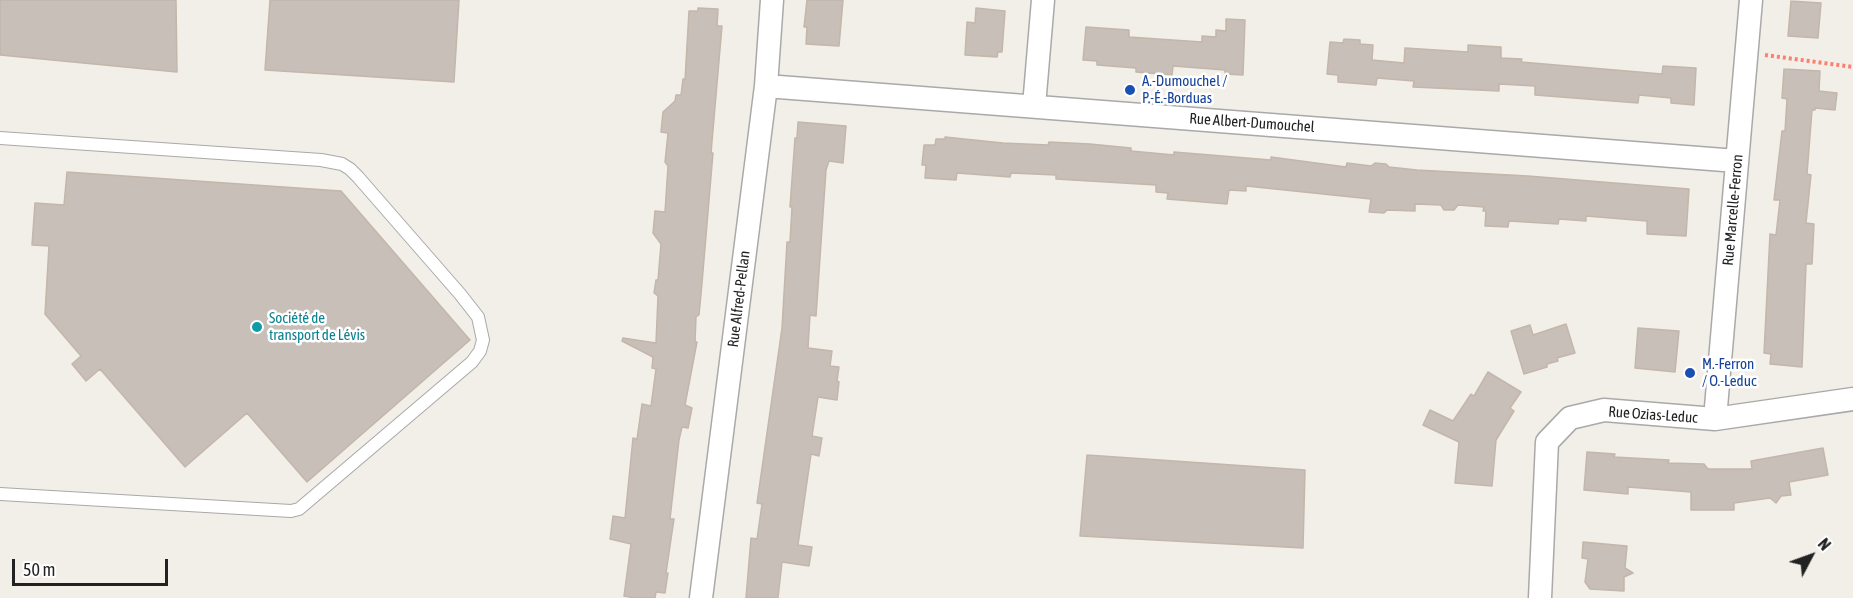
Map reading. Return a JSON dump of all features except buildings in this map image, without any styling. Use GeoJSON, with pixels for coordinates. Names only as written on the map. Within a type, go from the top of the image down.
{"type":"FeatureCollection","features":[{"type":"Feature","properties":{"kind":"street","name":"Rue Alfred-Pellan"},"geometry":{"type":"LineString","coordinates":[[702,598],[766,86],[772,0]]}},
{"type":"Feature","properties":{"kind":"street"},"geometry":{"type":"LineString","coordinates":[[1034,106],[1043,0]]}},
{"type":"Feature","properties":{"kind":"street","name":"Rue Marcelle-Ferron"},"geometry":{"type":"LineString","coordinates":[[1714,419],[1751,0]]}},
{"type":"Feature","properties":{"kind":"street","name":"Rue Albert-Dumouchel"},"geometry":{"type":"LineString","coordinates":[[766,86],[1737,161]]}},
{"type":"Feature","properties":{"kind":"street","name":"Rue Ozias-Leduc"},"geometry":{"type":"LineString","coordinates":[[1540,598],[1546,441],[1570,418],[1604,410],[1714,419],[1853,399]]}},
{"type":"Feature","properties":{"kind":"lane"},"geometry":{"type":"LineString","coordinates":[[0,138],[321,160],[342,164],[358,177],[460,294],[478,317],[483,340],[480,351],[472,362],[299,509],[291,511],[0,494]]}},
{"type":"Feature","properties":{"kind":"path"},"geometry":{"type":"LineString","coordinates":[[1746,53],[1853,67]]}},
{"type":"Feature","properties":{"kind":"place","name":"A.-Dumouchel / P.-É.-Borduas"},"geometry":{"type":"Point","coordinates":[1130,90]}},
{"type":"Feature","properties":{"kind":"place","name":"Société de transport de Lévis"},"geometry":{"type":"Point","coordinates":[257,327]}},
{"type":"Feature","properties":{"kind":"place","name":"M.-Ferron / O.-Leduc"},"geometry":{"type":"Point","coordinates":[1690,373]}}]}
